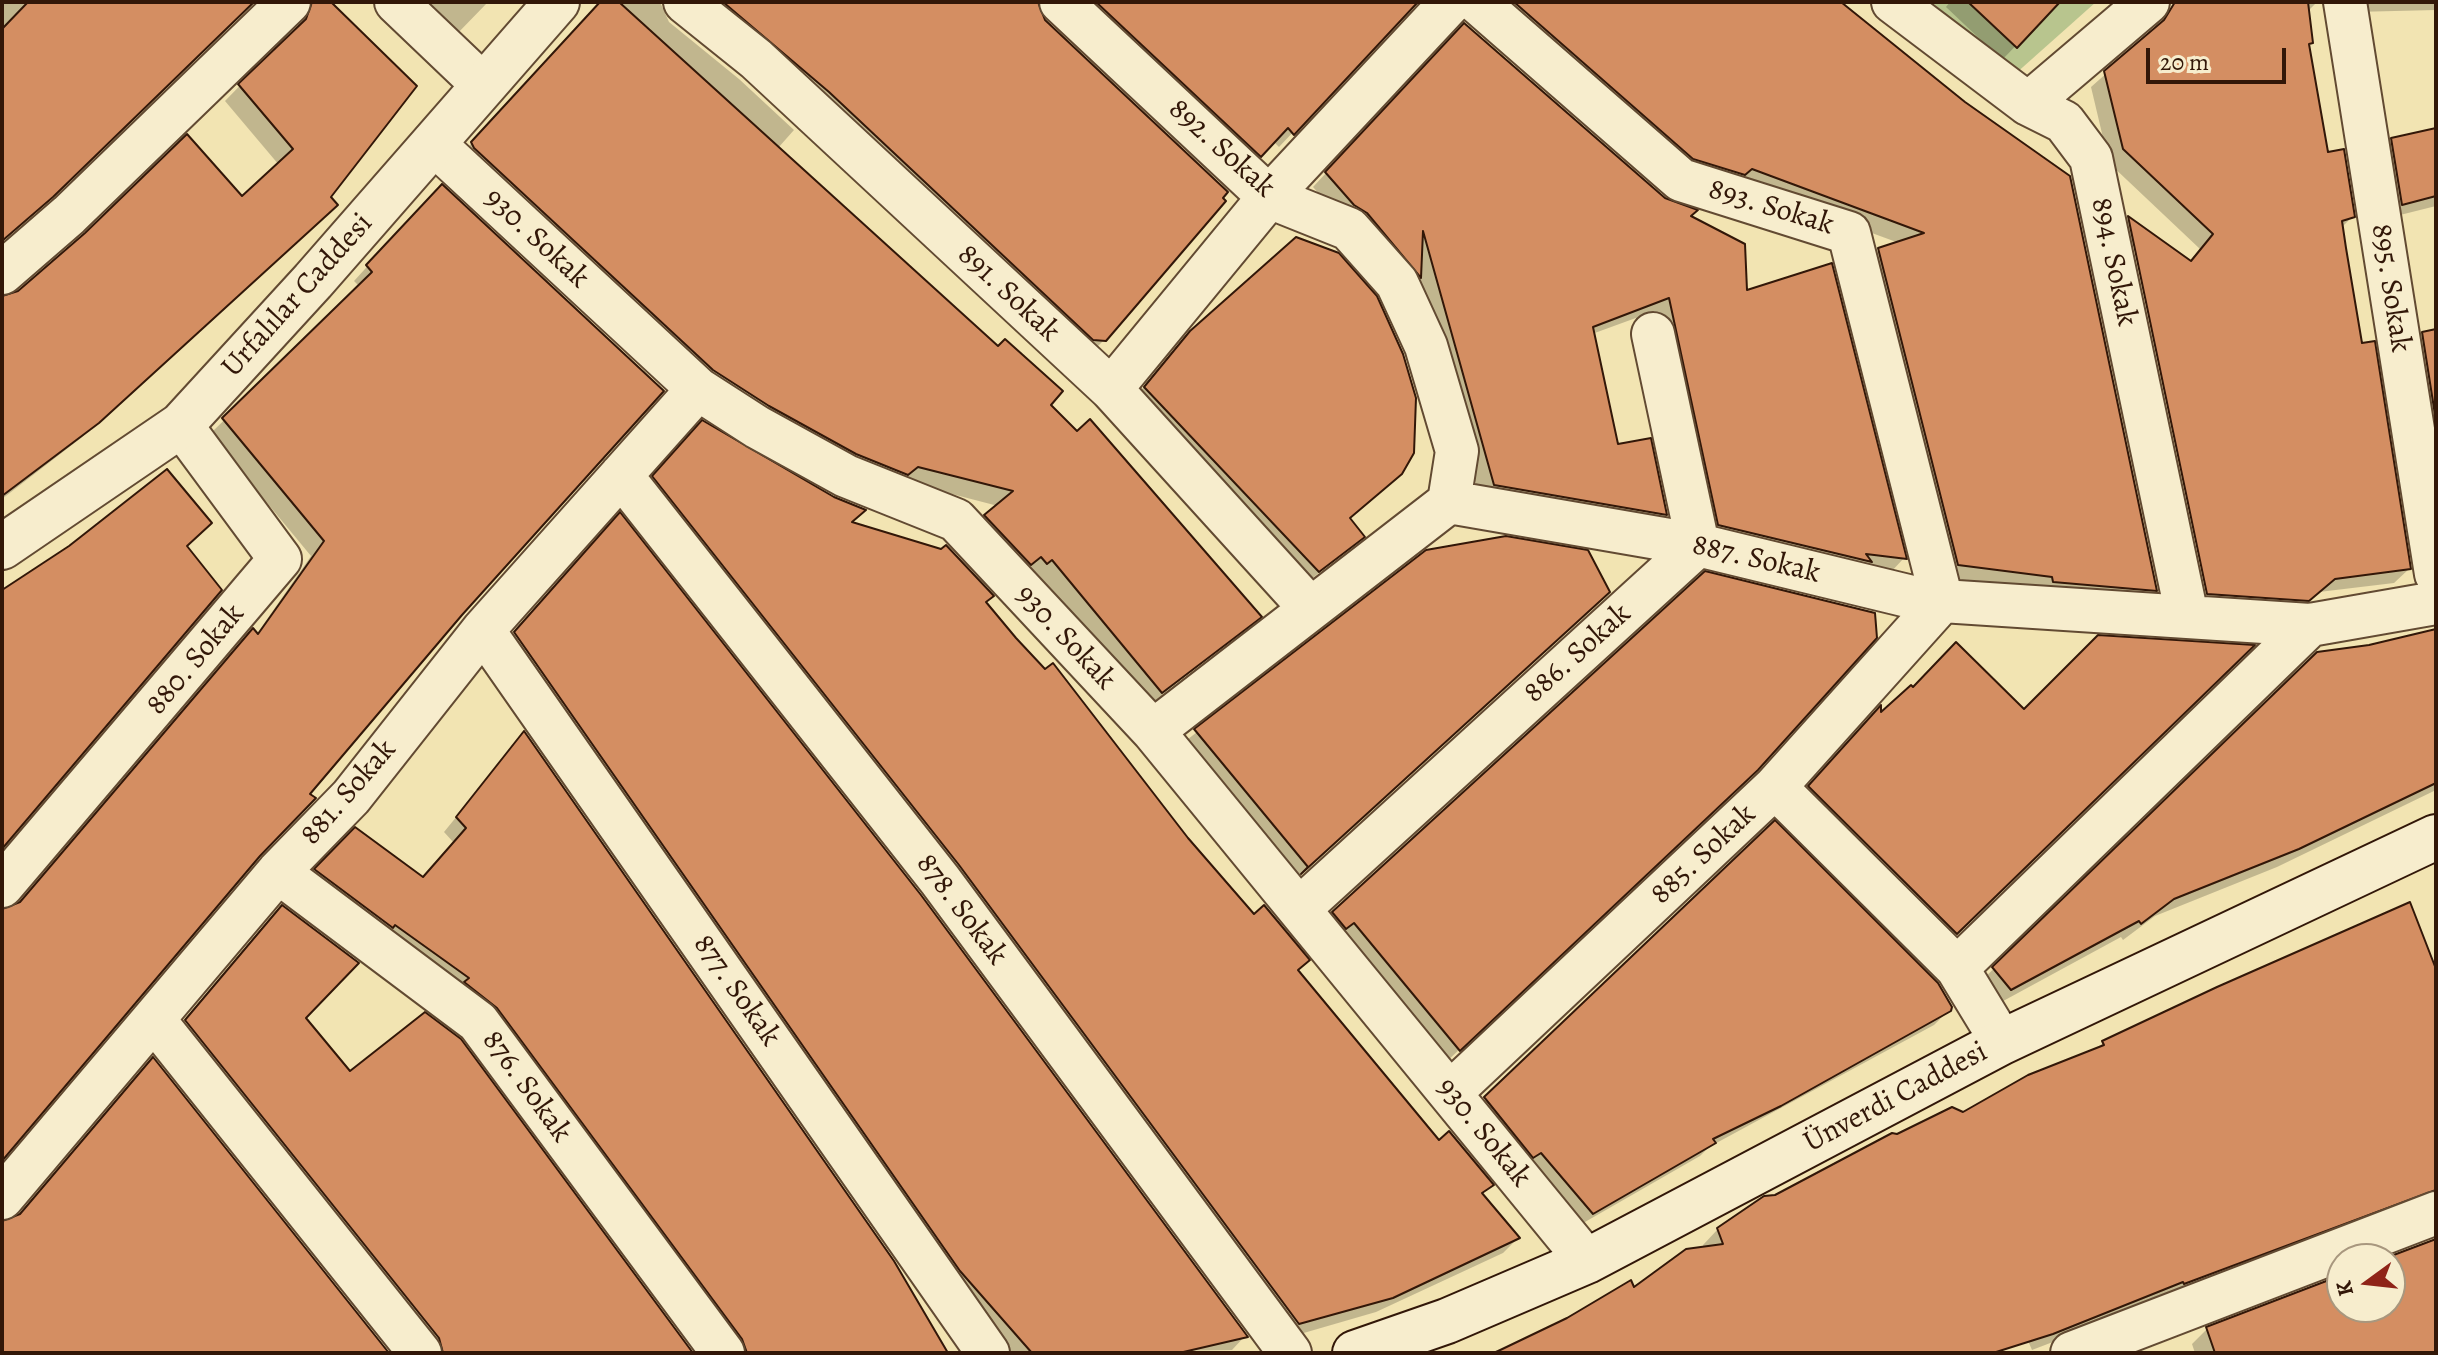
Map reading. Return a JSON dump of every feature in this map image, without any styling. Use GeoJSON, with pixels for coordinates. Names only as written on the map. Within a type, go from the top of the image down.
{"type":"FeatureCollection","features":[{"type":"Feature","properties":{"kind":"main road","name":"Urfalılar Caddesi"},"geometry":{"type":"LineString","coordinates":[[2,547],[181,425],[557,2]]}},
{"type":"Feature","properties":{"kind":"main road","name":"Ünverdi Caddesi"},"geometry":{"type":"LineString","coordinates":[[1355,1353],[1447,1321],[1587,1261],[2002,1042],[2436,837]]}},
{"type":"Feature","properties":{"kind":"street"},"geometry":{"type":"LineString","coordinates":[[2,273],[69,215],[289,2]]}},
{"type":"Feature","properties":{"kind":"street"},"geometry":{"type":"LineString","coordinates":[[396,2],[483,85]]}},
{"type":"Feature","properties":{"kind":"street","name":"891. Sokak"},"geometry":{"type":"LineString","coordinates":[[685,2],[756,59],[1111,389],[1309,607]]}},
{"type":"Feature","properties":{"kind":"street","name":"892. Sokak"},"geometry":{"type":"LineString","coordinates":[[1061,2],[1269,197],[1349,229],[1397,283],[1426,346],[1457,451],[1449,502]]}},
{"type":"Feature","properties":{"kind":"street"},"geometry":{"type":"LineString","coordinates":[[1111,389],[1269,197],[1451,2]]}},
{"type":"Feature","properties":{"kind":"street","name":"893. Sokak"},"geometry":{"type":"LineString","coordinates":[[1477,2],[1681,180],[1849,233],[1942,601]]}},
{"type":"Feature","properties":{"kind":"street","name":"894. Sokak"},"geometry":{"type":"LineString","coordinates":[[1893,2],[2028,104],[2064,122],[2091,158],[2187,616]]}},
{"type":"Feature","properties":{"kind":"street"},"geometry":{"type":"LineString","coordinates":[[2028,104],[2148,2]]}},
{"type":"Feature","properties":{"kind":"street","name":"895. Sokak"},"geometry":{"type":"LineString","coordinates":[[2345,2],[2436,574]]}},
{"type":"Feature","properties":{"kind":"street","name":"930. Sokak"},"geometry":{"type":"LineString","coordinates":[[433,143],[698,389],[757,427],[846,476],[956,520],[1153,731],[1587,1261]]}},
{"type":"Feature","properties":{"kind":"street"},"geometry":{"type":"LineString","coordinates":[[1653,334],[1698,545]]}},
{"type":"Feature","properties":{"kind":"street","name":"881. Sokak"},"geometry":{"type":"LineString","coordinates":[[2,1198],[155,1021],[278,872],[351,797],[483,630],[698,389]]}},
{"type":"Feature","properties":{"kind":"street","name":"880. Sokak"},"geometry":{"type":"LineString","coordinates":[[2,886],[280,559],[181,425]]}},
{"type":"Feature","properties":{"kind":"street","name":"878. Sokak"},"geometry":{"type":"LineString","coordinates":[[621,475],[940,880],[1290,1353]]}},
{"type":"Feature","properties":{"kind":"street"},"geometry":{"type":"LineString","coordinates":[[1153,731],[1309,607],[1449,502]]}},
{"type":"Feature","properties":{"kind":"street","name":"887. Sokak"},"geometry":{"type":"LineString","coordinates":[[1449,502],[1698,545],[1912,597],[1942,601],[2310,625],[2436,603]]}},
{"type":"Feature","properties":{"kind":"street","name":"886. Sokak"},"geometry":{"type":"LineString","coordinates":[[1299,909],[1698,545]]}},
{"type":"Feature","properties":{"kind":"street","name":"885. Sokak"},"geometry":{"type":"LineString","coordinates":[[1450,1093],[1775,787],[1942,601]]}},
{"type":"Feature","properties":{"kind":"street"},"geometry":{"type":"LineString","coordinates":[[1957,968],[2310,625]]}},
{"type":"Feature","properties":{"kind":"street","name":"877. Sokak"},"geometry":{"type":"LineString","coordinates":[[483,630],[988,1353]]}},
{"type":"Feature","properties":{"kind":"street"},"geometry":{"type":"LineString","coordinates":[[1775,787],[1957,968],[2002,1042]]}},
{"type":"Feature","properties":{"kind":"street","name":"876. Sokak"},"geometry":{"type":"LineString","coordinates":[[278,872],[478,1022],[723,1353]]}},
{"type":"Feature","properties":{"kind":"street"},"geometry":{"type":"LineString","coordinates":[[155,1021],[420,1353]]}},
{"type":"Feature","properties":{"kind":"street"},"geometry":{"type":"LineString","coordinates":[[2072,1353],[2436,1213]]}},
{"type":"Feature","properties":{"kind":"green space"},"geometry":{"type":"Polygon","coordinates":[[[1932,2],[2096,2],[2014,75],[1932,2]]]}},
{"type":"Feature","properties":{"kind":"building"},"geometry":{"type":"Polygon","coordinates":[[[28,2],[254,2],[53,197],[2,241],[2,29],[28,2]]]}},
{"type":"Feature","properties":{"kind":"building"},"geometry":{"type":"Polygon","coordinates":[[[312,2],[331,2],[417,86],[331,197],[338,205],[99,423],[2,496],[2,296],[18,291],[85,233],[187,134],[242,196],[293,149],[238,84],[306,19],[312,2]]]}},
{"type":"Feature","properties":{"kind":"building"},"geometry":{"type":"Polygon","coordinates":[[[600,2],[619,2],[998,346],[1005,339],[1063,391],[1051,405],[1077,431],[1090,419],[1262,617],[1162,693],[1052,560],[1047,564],[1041,557],[1031,565],[984,515],[1013,491],[918,467],[908,475],[856,454],[769,406],[713,370],[474,148],[471,142],[600,2]]]}},
{"type":"Feature","properties":{"kind":"building"},"geometry":{"type":"Polygon","coordinates":[[[723,2],[1038,2],[1045,20],[1228,192],[1223,198],[1226,201],[1106,341],[1093,340],[829,92],[723,2]]]}},
{"type":"Feature","properties":{"kind":"building"},"geometry":{"type":"Polygon","coordinates":[[[1096,2],[1418,2],[1294,135],[1288,128],[1261,157],[1096,2]]]}},
{"type":"Feature","properties":{"kind":"building"},"geometry":{"type":"Polygon","coordinates":[[[1514,2],[1841,2],[1965,102],[2070,176],[2157,591],[2053,582],[2052,577],[1958,565],[1878,248],[1924,233],[1752,169],[1745,175],[1693,159],[1514,2]]]}},
{"type":"Feature","properties":{"kind":"building"},"geometry":{"type":"Polygon","coordinates":[[[1968,2],[2060,2],[2017,48],[1968,2]]]}},
{"type":"Feature","properties":{"kind":"building"},"geometry":{"type":"Polygon","coordinates":[[[2175,2],[2308,2],[2313,43],[2309,44],[2328,152],[2344,149],[2355,217],[2342,221],[2346,248],[2362,343],[2375,341],[2411,569],[2335,579],[2309,601],[2207,594],[2128,216],[2191,261],[2213,234],[2123,149],[2104,71],[2164,20],[2175,2]]]}},
{"type":"Feature","properties":{"kind":"building"},"geometry":{"type":"Polygon","coordinates":[[[1464,23],[1665,198],[1698,210],[1691,216],[1745,244],[1747,290],[1832,263],[1907,559],[1866,554],[1872,562],[1718,525],[1669,298],[1593,327],[1618,444],[1651,438],[1667,515],[1494,485],[1423,231],[1421,278],[1367,213],[1354,205],[1325,172],[1464,23]]]}},
{"type":"Feature","properties":{"kind":"building"},"geometry":{"type":"Polygon","coordinates":[[[2436,128],[2436,196],[2402,205],[2391,138],[2436,128]]]}},
{"type":"Feature","properties":{"kind":"building"},"geometry":{"type":"Polygon","coordinates":[[[442,184],[664,391],[462,615],[310,794],[316,798],[260,856],[2,1161],[2,909],[20,902],[253,628],[258,634],[324,541],[222,418],[372,272],[366,265],[442,184]]]}},
{"type":"Feature","properties":{"kind":"building"},"geometry":{"type":"Polygon","coordinates":[[[1296,237],[1339,253],[1377,296],[1403,354],[1416,398],[1414,453],[1402,474],[1350,518],[1365,537],[1319,572],[1144,387],[1190,331],[1296,237]]]}},
{"type":"Feature","properties":{"kind":"building"},"geometry":{"type":"Polygon","coordinates":[[[2436,329],[2436,421],[2422,332],[2436,329]]]}},
{"type":"Feature","properties":{"kind":"building"},"geometry":{"type":"Polygon","coordinates":[[[702,420],[834,497],[866,510],[852,522],[941,549],[946,545],[994,596],[986,602],[1016,638],[1045,669],[1053,663],[1188,838],[1254,914],[1264,905],[1310,960],[1298,970],[1439,1140],[1449,1131],[1494,1185],[1482,1193],[1520,1238],[1393,1298],[1299,1324],[959,865],[652,476],[702,420]]]}},
{"type":"Feature","properties":{"kind":"building"},"geometry":{"type":"Polygon","coordinates":[[[167,469],[212,523],[187,546],[222,590],[2,849],[2,590],[69,546],[167,469]]]}},
{"type":"Feature","properties":{"kind":"building"},"geometry":{"type":"Polygon","coordinates":[[[620,512],[921,895],[1248,1337],[1179,1353],[1032,1353],[960,1271],[514,632],[620,512]]]}},
{"type":"Feature","properties":{"kind":"building"},"geometry":{"type":"Polygon","coordinates":[[[1506,536],[1588,550],[1610,592],[1301,874],[1308,867],[1194,729],[1426,550],[1506,536]]]}},
{"type":"Feature","properties":{"kind":"building"},"geometry":{"type":"Polygon","coordinates":[[[1705,571],[1875,613],[1877,638],[1758,770],[1460,1051],[1354,923],[1346,929],[1332,912],[1705,571]]]}},
{"type":"Feature","properties":{"kind":"building"},"geometry":{"type":"Polygon","coordinates":[[[2436,629],[2436,783],[2299,849],[2174,899],[2141,924],[2139,921],[2011,990],[1992,967],[2317,652],[2369,645],[2436,629]]]}},
{"type":"Feature","properties":{"kind":"building"},"geometry":{"type":"Polygon","coordinates":[[[2098,635],[2255,645],[1957,934],[1808,786],[1881,705],[1881,712],[1911,685],[1913,687],[1956,642],[2024,709],[2098,635]]]}},
{"type":"Feature","properties":{"kind":"building"},"geometry":{"type":"Polygon","coordinates":[[[524,731],[894,1261],[948,1353],[747,1353],[742,1339],[497,1008],[464,982],[469,978],[395,925],[393,928],[314,869],[355,827],[423,877],[466,828],[456,817],[524,731]]]}},
{"type":"Feature","properties":{"kind":"building"},"geometry":{"type":"Polygon","coordinates":[[[1775,820],[1938,983],[1952,1007],[1951,1011],[1781,1106],[1713,1139],[1716,1143],[1593,1214],[1541,1153],[1533,1158],[1484,1097],[1775,820]]]}},
{"type":"Feature","properties":{"kind":"building"},"geometry":{"type":"Polygon","coordinates":[[[2410,902],[2436,969],[2436,1190],[2183,1282],[2053,1334],[1993,1353],[1494,1353],[1567,1318],[1631,1280],[1634,1287],[1686,1249],[1723,1244],[1717,1228],[1764,1196],[1775,1195],[1892,1133],[1897,1134],[1952,1107],[1963,1112],[2028,1075],[2104,1045],[2102,1041],[2217,987],[2410,902]]]}},
{"type":"Feature","properties":{"kind":"building"},"geometry":{"type":"Polygon","coordinates":[[[282,905],[359,963],[306,1018],[350,1071],[425,1012],[461,1039],[693,1353],[443,1353],[439,1338],[185,1020],[282,905]]]}},
{"type":"Feature","properties":{"kind":"building"},"geometry":{"type":"Polygon","coordinates":[[[153,1057],[389,1353],[2,1353],[2,1221],[20,1214],[153,1057]]]}},
{"type":"Feature","properties":{"kind":"building"},"geometry":{"type":"Polygon","coordinates":[[[2436,1239],[2436,1353],[2215,1353],[2206,1327],[2326,1281],[2326,1323],[2406,1323],[2406,1250],[2436,1239]]]}}]}
